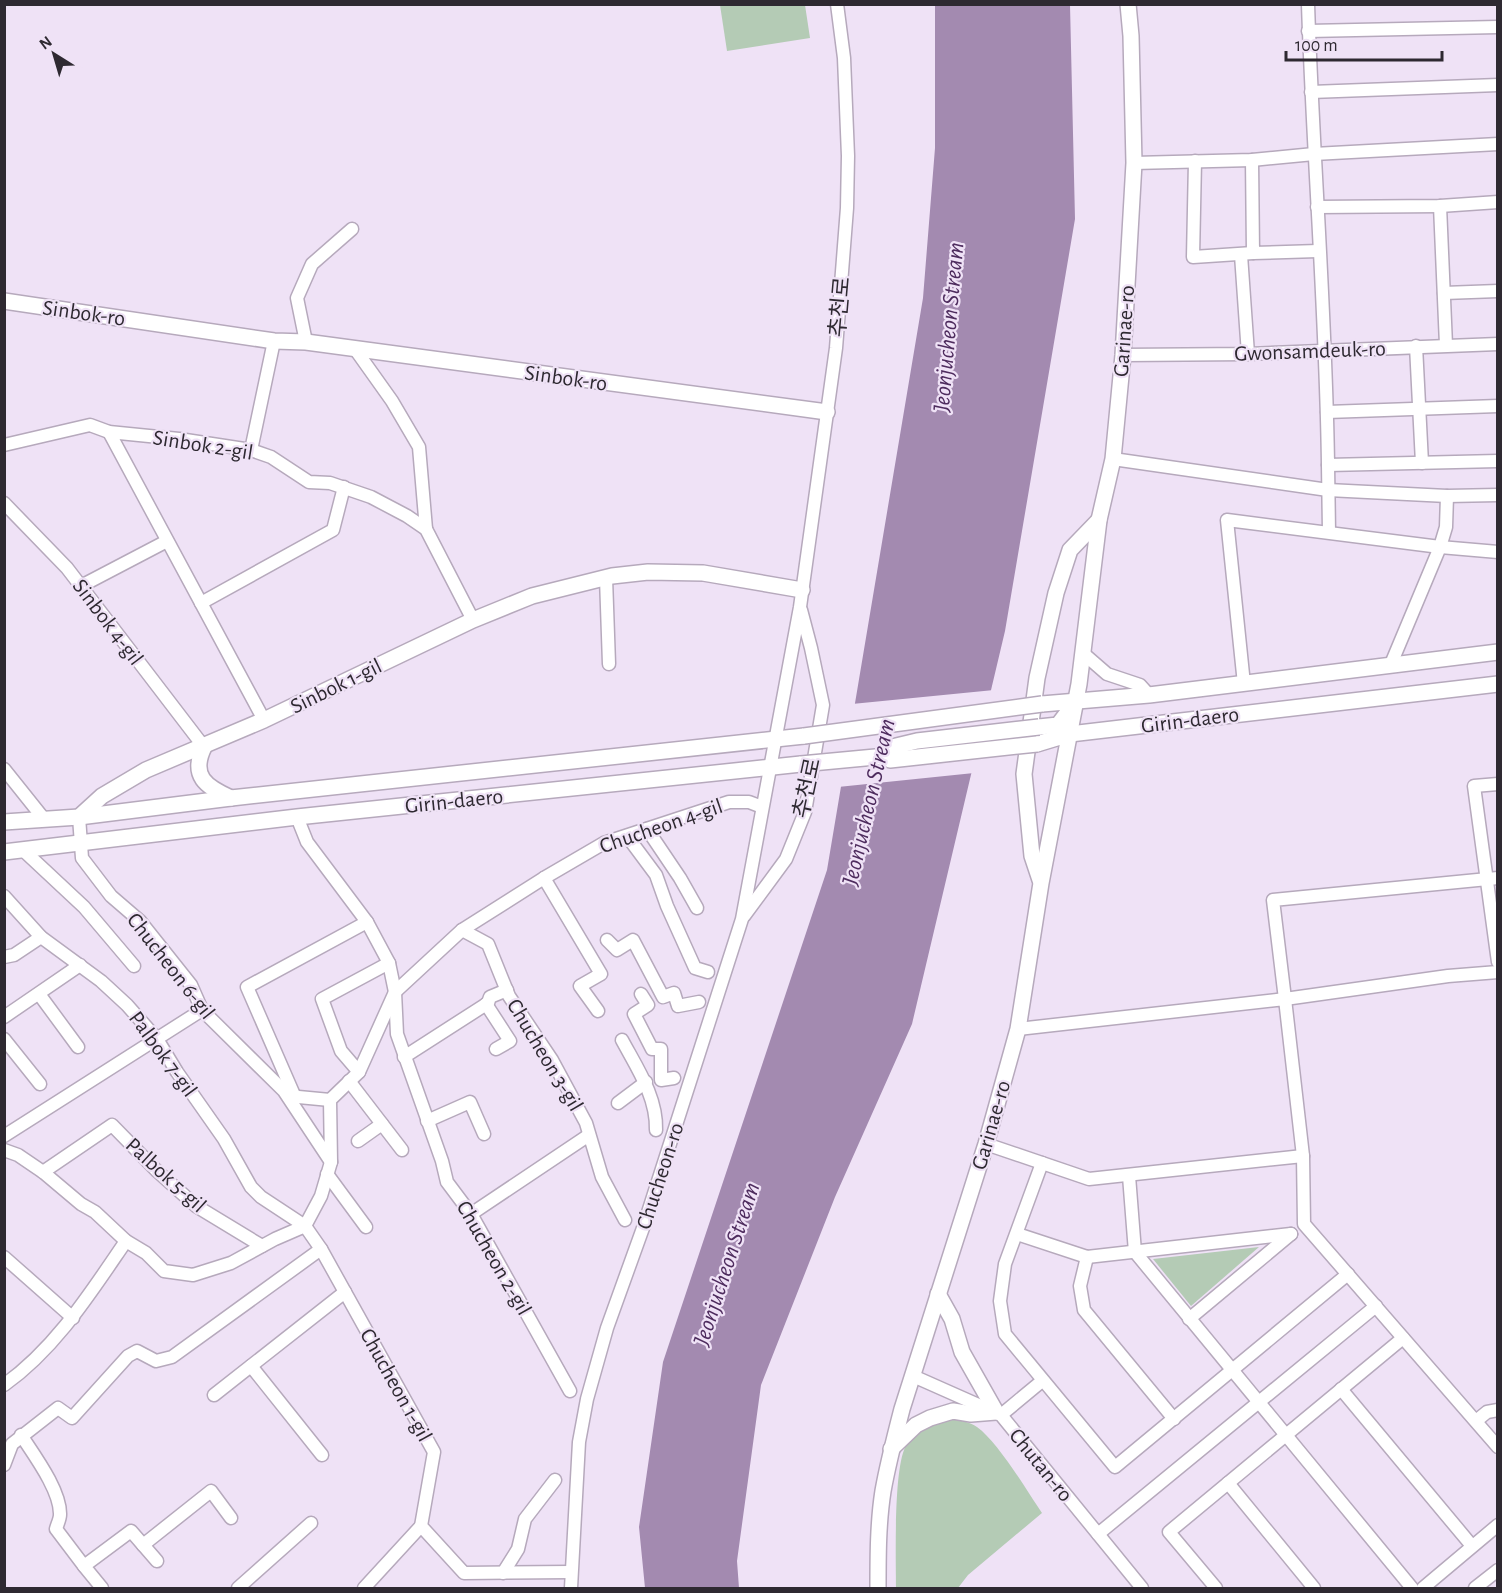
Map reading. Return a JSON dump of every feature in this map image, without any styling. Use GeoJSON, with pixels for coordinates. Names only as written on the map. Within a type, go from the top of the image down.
{"type":"FeatureCollection","features":[{"type":"Feature","properties":{"kind":"street","name":"추천로"},"geometry":{"type":"LineString","coordinates":[[770,767],[800,607],[839,315],[847,208],[848,156],[844,58],[837,4]]}},
{"type":"Feature","properties":{"kind":"street","name":"Garinae-ro"},"geometry":{"type":"LineString","coordinates":[[878,1588],[879,1533],[883,1492],[891,1449],[986,1144],[1018,1029],[1041,883],[1077,701],[1099,520],[1113,459],[1123,355],[1134,163],[1128,4]]}},
{"type":"Feature","properties":{"kind":"street"},"geometry":{"type":"LineString","coordinates":[[1308,4],[1318,251],[1326,351],[1329,532]]}},
{"type":"Feature","properties":{"kind":"street"},"geometry":{"type":"LineString","coordinates":[[1308,31],[1497,27]]}},
{"type":"Feature","properties":{"kind":"street"},"geometry":{"type":"LineString","coordinates":[[1311,92],[1497,85]]}},
{"type":"Feature","properties":{"kind":"street"},"geometry":{"type":"LineString","coordinates":[[1134,163],[1252,160],[1314,154],[1497,144]]}},
{"type":"Feature","properties":{"kind":"street"},"geometry":{"type":"LineString","coordinates":[[1248,354],[1247,254],[1252,160]]}},
{"type":"Feature","properties":{"kind":"street"},"geometry":{"type":"LineString","coordinates":[[1195,161],[1193,257],[1318,251]]}},
{"type":"Feature","properties":{"kind":"street"},"geometry":{"type":"LineString","coordinates":[[1317,207],[1440,206],[1497,202]]}},
{"type":"Feature","properties":{"kind":"street"},"geometry":{"type":"LineString","coordinates":[[1440,206],[1446,345]]}},
{"type":"Feature","properties":{"kind":"street"},"geometry":{"type":"LineString","coordinates":[[306,342],[297,298],[312,264],[352,229]]}},
{"type":"Feature","properties":{"kind":"street"},"geometry":{"type":"LineString","coordinates":[[1444,293],[1497,291]]}},
{"type":"Feature","properties":{"kind":"street","name":"Sinbok-ro"},"geometry":{"type":"LineString","coordinates":[[4,301],[274,341],[306,342],[827,412]]}},
{"type":"Feature","properties":{"kind":"street"},"geometry":{"type":"LineString","coordinates":[[251,450],[274,341]]}},
{"type":"Feature","properties":{"kind":"street","name":"Gwonsamdeuk-ro"},"geometry":{"type":"LineString","coordinates":[[1123,355],[1248,354],[1497,344]]}},
{"type":"Feature","properties":{"kind":"street"},"geometry":{"type":"LineString","coordinates":[[1416,346],[1422,463]]}},
{"type":"Feature","properties":{"kind":"street"},"geometry":{"type":"LineString","coordinates":[[356,349],[392,401],[419,447],[426,529]]}},
{"type":"Feature","properties":{"kind":"street"},"geometry":{"type":"LineString","coordinates":[[1327,412],[1497,406]]}},
{"type":"Feature","properties":{"kind":"street","name":"Sinbok 2-gil"},"geometry":{"type":"LineString","coordinates":[[4,445],[90,425],[109,432],[251,450],[271,457],[309,482],[330,483],[345,487],[407,516],[426,529],[473,620]]}},
{"type":"Feature","properties":{"kind":"street"},"geometry":{"type":"LineString","coordinates":[[109,432],[264,720]]}},
{"type":"Feature","properties":{"kind":"street"},"geometry":{"type":"LineString","coordinates":[[1113,459],[1328,489],[1447,496],[1497,495]]}},
{"type":"Feature","properties":{"kind":"street"},"geometry":{"type":"LineString","coordinates":[[1328,465],[1497,461]]}},
{"type":"Feature","properties":{"kind":"street"},"geometry":{"type":"LineString","coordinates":[[201,603],[333,530],[345,487]]}},
{"type":"Feature","properties":{"kind":"street"},"geometry":{"type":"LineString","coordinates":[[1391,664],[1440,547],[1446,527],[1447,496]]}},
{"type":"Feature","properties":{"kind":"street","name":"Sinbok 4-gil"},"geometry":{"type":"LineString","coordinates":[[4,503],[67,568],[204,747]]}},
{"type":"Feature","properties":{"kind":"street"},"geometry":{"type":"LineString","coordinates":[[1041,883],[1032,856],[1024,774],[1037,678],[1056,593],[1070,550],[1099,520]]}},
{"type":"Feature","properties":{"kind":"street"},"geometry":{"type":"LineString","coordinates":[[1244,684],[1227,520],[1497,552]]}},
{"type":"Feature","properties":{"kind":"street"},"geometry":{"type":"LineString","coordinates":[[81,586],[167,541]]}},
{"type":"Feature","properties":{"kind":"street","name":"Sinbok 1-gil"},"geometry":{"type":"LineString","coordinates":[[79,818],[102,796],[137,776],[264,720],[473,620],[532,596],[606,578],[648,572],[703,573],[802,590]]}},
{"type":"Feature","properties":{"kind":"street"},"geometry":{"type":"LineString","coordinates":[[606,578],[609,664]]}},
{"type":"Feature","properties":{"kind":"street","name":"추천로"},"geometry":{"type":"LineString","coordinates":[[742,920],[786,860],[805,812],[823,705],[812,648],[800,607]]}},
{"type":"Feature","properties":{"kind":"street","name":"Girin-daero"},"geometry":{"type":"LineString","coordinates":[[4,822],[79,818],[231,798],[803,736],[1042,704],[1149,695],[1497,652]]}},
{"type":"Feature","properties":{"kind":"street"},"geometry":{"type":"LineString","coordinates":[[1084,654],[1107,674],[1140,685],[1149,695]]}},
{"type":"Feature","properties":{"kind":"street","name":"Girin-daero"},"geometry":{"type":"LineString","coordinates":[[4,852],[80,841],[770,767],[886,756],[890,760],[1037,744],[1070,734],[1497,684]]}},
{"type":"Feature","properties":{"kind":"street","name":"Girin-daero"},"geometry":{"type":"LineString","coordinates":[[886,756],[892,747],[917,741],[1058,725],[1077,701]]}},
{"type":"Feature","properties":{"kind":"street"},"geometry":{"type":"LineString","coordinates":[[204,747],[198,766],[203,781],[212,790],[231,798]]}},
{"type":"Feature","properties":{"kind":"street","name":"Chucheon-ro"},"geometry":{"type":"LineString","coordinates":[[571,1588],[579,1443],[587,1399],[607,1328],[643,1228],[742,920],[770,767]]}},
{"type":"Feature","properties":{"kind":"street"},"geometry":{"type":"LineString","coordinates":[[4,769],[44,819]]}},
{"type":"Feature","properties":{"kind":"street"},"geometry":{"type":"LineString","coordinates":[[1497,784],[1474,786],[1492,879],[1497,962]]}},
{"type":"Feature","properties":{"kind":"street","name":"Chucheon 4-gil"},"geometry":{"type":"LineString","coordinates":[[330,1100],[359,1072],[395,992],[462,930],[604,843],[729,802],[749,802],[762,807]]}},
{"type":"Feature","properties":{"kind":"street","name":"Chucheon 2-gil"},"geometry":{"type":"LineString","coordinates":[[297,817],[307,842],[367,922],[388,963],[395,992],[397,1034],[442,1161],[447,1182],[471,1214],[570,1391]]}},
{"type":"Feature","properties":{"kind":"street","name":"Chucheon 6-gil"},"geometry":{"type":"LineString","coordinates":[[79,818],[82,858],[111,896],[140,921],[191,985],[202,1010],[291,1097],[331,1162]]}},
{"type":"Feature","properties":{"kind":"street"},"geometry":{"type":"LineString","coordinates":[[646,829],[681,878],[697,908]]}},
{"type":"Feature","properties":{"kind":"street"},"geometry":{"type":"LineString","coordinates":[[627,836],[656,875],[667,906],[695,968],[708,972]]}},
{"type":"Feature","properties":{"kind":"street"},"geometry":{"type":"LineString","coordinates":[[23,850],[84,907],[134,966]]}},
{"type":"Feature","properties":{"kind":"street"},"geometry":{"type":"LineString","coordinates":[[544,878],[601,974],[580,986],[598,1011]]}},
{"type":"Feature","properties":{"kind":"street"},"geometry":{"type":"LineString","coordinates":[[1492,879],[1273,900],[1303,1156],[1304,1224],[1497,1447]]}},
{"type":"Feature","properties":{"kind":"street","name":"Palbok 7-gil"},"geometry":{"type":"LineString","coordinates":[[4,896],[41,937],[80,965],[127,1005],[157,1039],[177,1072],[225,1139],[251,1187],[261,1197],[305,1226]]}},
{"type":"Feature","properties":{"kind":"street"},"geometry":{"type":"LineString","coordinates":[[4,1150],[18,1155],[43,1172],[81,1204],[95,1212],[126,1241],[146,1253],[165,1271],[193,1275],[231,1263],[305,1226],[321,1196],[331,1162],[330,1100],[291,1097],[247,987],[367,922]]}},
{"type":"Feature","properties":{"kind":"street","name":"Chucheon 3-gil"},"geometry":{"type":"LineString","coordinates":[[462,930],[488,944],[507,990],[552,1060],[586,1123],[602,1177],[625,1220]]}},
{"type":"Feature","properties":{"kind":"street"},"geometry":{"type":"LineString","coordinates":[[4,957],[14,955],[41,937]]}},
{"type":"Feature","properties":{"kind":"street"},"geometry":{"type":"LineString","coordinates":[[607,940],[617,950],[633,940],[663,997],[674,993],[678,1006],[699,1002]]}},
{"type":"Feature","properties":{"kind":"street"},"geometry":{"type":"LineString","coordinates":[[359,1072],[341,1051],[322,999],[388,963]]}},
{"type":"Feature","properties":{"kind":"street"},"geometry":{"type":"LineString","coordinates":[[4,1017],[80,965]]}},
{"type":"Feature","properties":{"kind":"street"},"geometry":{"type":"LineString","coordinates":[[1018,1029],[1285,999],[1448,976],[1497,972]]}},
{"type":"Feature","properties":{"kind":"street","name":"Chucheon 3-gil"},"geometry":{"type":"LineString","coordinates":[[404,1057],[486,1004],[490,997],[507,990]]}},
{"type":"Feature","properties":{"kind":"street"},"geometry":{"type":"LineString","coordinates":[[39,994],[78,1047]]}},
{"type":"Feature","properties":{"kind":"street"},"geometry":{"type":"LineString","coordinates":[[641,994],[648,1005],[634,1014],[652,1049],[661,1049],[661,1080],[674,1078]]}},
{"type":"Feature","properties":{"kind":"street","name":"Chucheon 3-gil"},"geometry":{"type":"LineString","coordinates":[[486,1004],[510,1041],[496,1049]]}},
{"type":"Feature","properties":{"kind":"street"},"geometry":{"type":"LineString","coordinates":[[4,1136],[202,1010]]}},
{"type":"Feature","properties":{"kind":"street"},"geometry":{"type":"LineString","coordinates":[[4,1039],[40,1084]]}},
{"type":"Feature","properties":{"kind":"street","name":"Chucheon-ro"},"geometry":{"type":"LineString","coordinates":[[622,1040],[646,1082],[656,1117],[656,1130]]}},
{"type":"Feature","properties":{"kind":"street"},"geometry":{"type":"LineString","coordinates":[[349,1082],[402,1150]]}},
{"type":"Feature","properties":{"kind":"street"},"geometry":{"type":"LineString","coordinates":[[618,1103],[646,1082]]}},
{"type":"Feature","properties":{"kind":"street"},"geometry":{"type":"LineString","coordinates":[[427,1121],[470,1102],[484,1134]]}},
{"type":"Feature","properties":{"kind":"street"},"geometry":{"type":"LineString","coordinates":[[358,1141],[382,1124]]}},
{"type":"Feature","properties":{"kind":"street","name":"Palbok 5-gil"},"geometry":{"type":"LineString","coordinates":[[43,1172],[112,1125],[157,1171],[196,1206],[262,1246]]}},
{"type":"Feature","properties":{"kind":"street"},"geometry":{"type":"LineString","coordinates":[[471,1214],[589,1136]]}},
{"type":"Feature","properties":{"kind":"street"},"geometry":{"type":"LineString","coordinates":[[986,1144],[1089,1179],[1303,1156]]}},
{"type":"Feature","properties":{"kind":"street"},"geometry":{"type":"LineString","coordinates":[[1042,1163],[1005,1264],[1000,1301],[1005,1334],[1115,1467],[1348,1274]]}},
{"type":"Feature","properties":{"kind":"street"},"geometry":{"type":"LineString","coordinates":[[327,1174],[366,1227]]}},
{"type":"Feature","properties":{"kind":"street"},"geometry":{"type":"LineString","coordinates":[[1129,1176],[1135,1252],[1412,1588]]}},
{"type":"Feature","properties":{"kind":"street"},"geometry":{"type":"LineString","coordinates":[[1190,1319],[1304,1224]]}},
{"type":"Feature","properties":{"kind":"street","name":"Chucheon 1-gil"},"geometry":{"type":"LineString","coordinates":[[305,1226],[345,1292],[434,1452],[421,1526]]}},
{"type":"Feature","properties":{"kind":"street"},"geometry":{"type":"LineString","coordinates":[[1017,1234],[1087,1257],[1291,1234]]}},
{"type":"Feature","properties":{"kind":"street"},"geometry":{"type":"LineString","coordinates":[[4,1384],[20,1374],[73,1318],[126,1241]]}},
{"type":"Feature","properties":{"kind":"street"},"geometry":{"type":"LineString","coordinates":[[4,1465],[12,1444],[21,1435],[58,1408],[72,1418],[128,1356],[138,1351],[156,1361],[172,1357],[321,1250]]}},
{"type":"Feature","properties":{"kind":"street"},"geometry":{"type":"LineString","coordinates":[[4,1257],[73,1318]]}},
{"type":"Feature","properties":{"kind":"street"},"geometry":{"type":"LineString","coordinates":[[1087,1257],[1080,1286],[1084,1310],[1174,1419]]}},
{"type":"Feature","properties":{"kind":"street"},"geometry":{"type":"LineString","coordinates":[[214,1395],[345,1292]]}},
{"type":"Feature","properties":{"kind":"street"},"geometry":{"type":"LineString","coordinates":[[938,1294],[952,1319],[962,1352],[998,1414]]}},
{"type":"Feature","properties":{"kind":"street"},"geometry":{"type":"LineString","coordinates":[[1098,1534],[1376,1306]]}},
{"type":"Feature","properties":{"kind":"street"},"geometry":{"type":"LineString","coordinates":[[1216,1588],[1169,1532],[1403,1338]]}},
{"type":"Feature","properties":{"kind":"street"},"geometry":{"type":"LineString","coordinates":[[251,1366],[322,1455]]}},
{"type":"Feature","properties":{"kind":"street","name":"Chutan-ro"},"geometry":{"type":"LineString","coordinates":[[913,1376],[998,1414],[1142,1588]]}},
{"type":"Feature","properties":{"kind":"street"},"geometry":{"type":"LineString","coordinates":[[891,1449],[916,1425],[930,1418],[953,1410],[971,1414],[998,1414],[1042,1381]]}},
{"type":"Feature","properties":{"kind":"street"},"geometry":{"type":"LineString","coordinates":[[1341,1389],[1472,1546]]}},
{"type":"Feature","properties":{"kind":"street"},"geometry":{"type":"LineString","coordinates":[[1476,1421],[1487,1412],[1497,1410]]}},
{"type":"Feature","properties":{"kind":"street"},"geometry":{"type":"LineString","coordinates":[[21,1435],[52,1486],[60,1515],[56,1529],[102,1588]]}},
{"type":"Feature","properties":{"kind":"street"},"geometry":{"type":"LineString","coordinates":[[503,1573],[518,1549],[525,1519],[555,1480]]}},
{"type":"Feature","properties":{"kind":"street"},"geometry":{"type":"LineString","coordinates":[[1228,1483],[1314,1588]]}},
{"type":"Feature","properties":{"kind":"street"},"geometry":{"type":"LineString","coordinates":[[143,1545],[211,1491],[231,1518]]}},
{"type":"Feature","properties":{"kind":"street"},"geometry":{"type":"LineString","coordinates":[[238,1588],[311,1523]]}},
{"type":"Feature","properties":{"kind":"street"},"geometry":{"type":"LineString","coordinates":[[1423,1588],[1497,1525]]}},
{"type":"Feature","properties":{"kind":"street"},"geometry":{"type":"LineString","coordinates":[[364,1588],[421,1526],[464,1573],[571,1572]]}},
{"type":"Feature","properties":{"kind":"street"},"geometry":{"type":"LineString","coordinates":[[84,1566],[131,1531],[157,1561]]}},
{"type":"Feature","properties":{"kind":"street"},"geometry":{"type":"LineString","coordinates":[[1475,1588],[1496,1573]]}},
{"type":"Feature","properties":{"kind":"green space"},"geometry":{"type":"Polygon","coordinates":[[[720,5],[805,5],[810,38],[727,51],[720,5]]]}},
{"type":"Feature","properties":{"kind":"green space"},"geometry":{"type":"Polygon","coordinates":[[[1259,1247],[1191,1306],[1153,1259],[1259,1247]]]}},
{"type":"Feature","properties":{"kind":"green space"},"geometry":{"type":"Polygon","coordinates":[[[950,1419],[971,1424],[985,1434],[1012,1467],[1042,1513],[968,1575],[958,1588],[896,1588],[897,1491],[903,1455],[907,1444],[916,1434],[950,1419]]]}},
{"type":"Feature","properties":{"kind":"water","name":"Jeonjucheon Stream"},"geometry":{"type":"Polygon","coordinates":[[[935,5],[1070,5],[1075,219],[1005,631],[912,1024],[835,1197],[761,1385],[737,1561],[739,1588],[645,1588],[639,1527],[663,1362],[827,870],[923,298],[935,148],[935,5]]]}},
{"type":"Feature","properties":{"kind":"pier"},"geometry":{"type":"Polygon","coordinates":[[[994,690],[974,773],[838,787],[852,704],[994,690]]]}}]}
